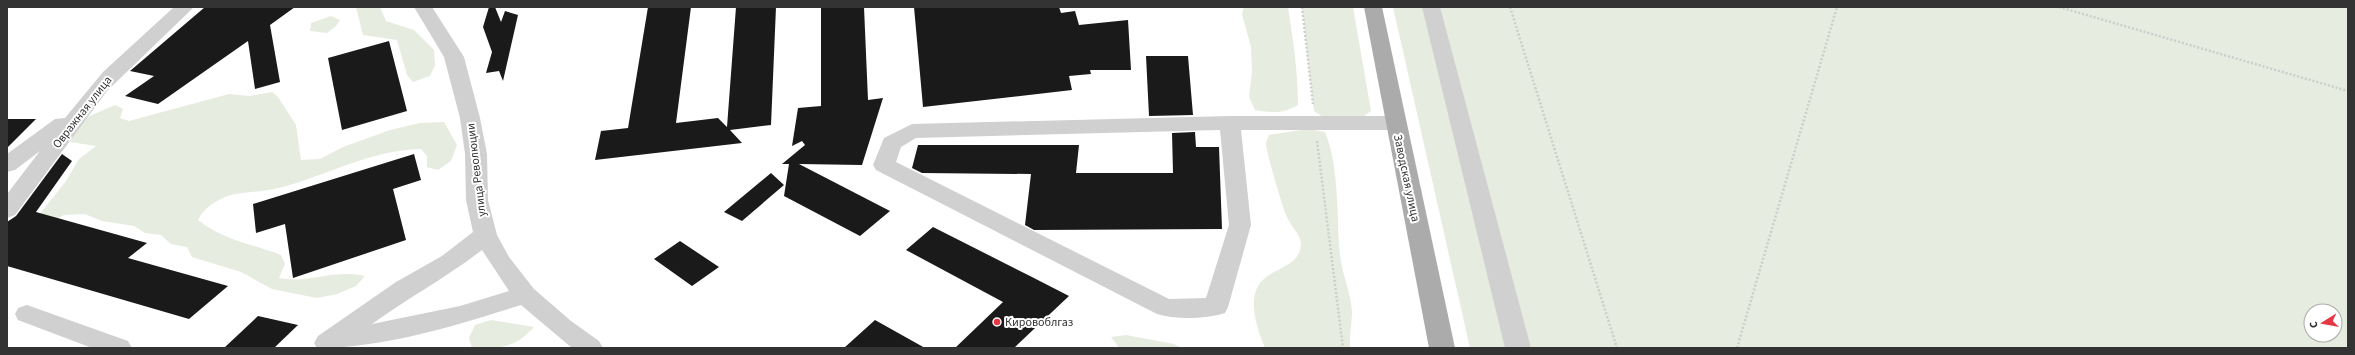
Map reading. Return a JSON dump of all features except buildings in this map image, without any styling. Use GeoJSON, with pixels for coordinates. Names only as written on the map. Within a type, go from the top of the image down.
{"type":"FeatureCollection","features":[{"type":"Feature","properties":{"kind":"main road","name":"Заводская улица"},"geometry":{"type":"LineString","coordinates":[[1373,7],[1442,348]]}},
{"type":"Feature","properties":{"kind":"street","name":"Овражная улица"},"geometry":{"type":"LineString","coordinates":[[8,207],[80,111],[111,74],[165,28],[186,7]]}},
{"type":"Feature","properties":{"kind":"street","name":"улица Революции"},"geometry":{"type":"LineString","coordinates":[[423,7],[454,57],[470,118],[476,154],[477,200],[485,236],[501,263],[525,295],[562,328],[590,348]]}},
{"type":"Feature","properties":{"kind":"street"},"geometry":{"type":"LineString","coordinates":[[1431,7],[1518,348]]}},
{"type":"Feature","properties":{"kind":"street"},"geometry":{"type":"LineString","coordinates":[[7,165],[80,111]]}},
{"type":"Feature","properties":{"kind":"street"},"geometry":{"type":"LineString","coordinates":[[1230,123],[1240,225],[1216,307],[1166,308],[884,165],[892,143],[912,131],[1230,123],[1396,122]]}},
{"type":"Feature","properties":{"kind":"street"},"geometry":{"type":"LineString","coordinates":[[324,346],[404,288],[450,262],[485,236]]}},
{"type":"Feature","properties":{"kind":"street"},"geometry":{"type":"LineString","coordinates":[[324,346],[460,315],[525,295]]}},
{"type":"Feature","properties":{"kind":"street"},"geometry":{"type":"LineString","coordinates":[[27,314],[118,348]]}},
{"type":"Feature","properties":{"kind":"path"},"geometry":{"type":"LineString","coordinates":[[1302,7],[1343,348]]}},
{"type":"Feature","properties":{"kind":"path"},"geometry":{"type":"LineString","coordinates":[[1510,7],[1617,348]]}},
{"type":"Feature","properties":{"kind":"path"},"geometry":{"type":"LineString","coordinates":[[1737,348],[1837,7]]}},
{"type":"Feature","properties":{"kind":"path"},"geometry":{"type":"LineString","coordinates":[[2059,7],[2348,91]]}},
{"type":"Feature","properties":{"kind":"shaded area"},"geometry":{"type":"Polygon","coordinates":[[[356,7],[380,7],[386,21],[414,30],[434,50],[435,65],[430,76],[413,82],[407,75],[397,40],[363,35],[356,7]]]}},
{"type":"Feature","properties":{"kind":"shaded area"},"geometry":{"type":"Polygon","coordinates":[[[1244,7],[1288,7],[1295,56],[1298,93],[1298,105],[1293,108],[1277,112],[1255,110],[1249,97],[1252,72],[1251,47],[1242,14],[1244,7]]]}},
{"type":"Feature","properties":{"kind":"shaded area"},"geometry":{"type":"Polygon","coordinates":[[[1302,7],[1353,7],[1371,111],[1364,116],[1323,117],[1314,111],[1302,7]]]}},
{"type":"Feature","properties":{"kind":"shaded area"},"geometry":{"type":"Polygon","coordinates":[[[1393,7],[2348,7],[2348,348],[1470,348],[1393,7]]]}},
{"type":"Feature","properties":{"kind":"shaded area"},"geometry":{"type":"Polygon","coordinates":[[[331,16],[340,20],[336,26],[327,33],[310,31],[311,23],[331,16]]]}},
{"type":"Feature","properties":{"kind":"shaded area"},"geometry":{"type":"Polygon","coordinates":[[[272,92],[278,97],[296,125],[301,160],[320,159],[343,147],[390,130],[420,123],[444,122],[457,145],[451,161],[438,170],[427,167],[427,156],[421,149],[403,150],[368,158],[283,187],[230,195],[209,206],[198,220],[228,237],[281,255],[285,264],[279,278],[301,279],[342,274],[365,276],[356,286],[337,294],[317,298],[272,289],[241,272],[192,257],[187,247],[171,244],[161,235],[145,233],[134,226],[102,221],[85,214],[64,215],[52,222],[39,215],[66,181],[79,159],[96,146],[70,142],[72,129],[85,118],[115,105],[123,109],[120,118],[129,121],[229,94],[249,96],[272,92]]]}},
{"type":"Feature","properties":{"kind":"shaded area"},"geometry":{"type":"Polygon","coordinates":[[[1308,129],[1325,132],[1333,161],[1337,192],[1340,255],[1352,312],[1350,348],[1265,348],[1255,317],[1255,293],[1263,280],[1290,263],[1295,258],[1299,252],[1301,244],[1299,237],[1288,220],[1285,212],[1266,143],[1269,135],[1308,129]]]}},
{"type":"Feature","properties":{"kind":"shaded area"},"geometry":{"type":"Polygon","coordinates":[[[491,320],[534,327],[520,340],[506,346],[472,348],[469,338],[475,325],[491,320]]]}},
{"type":"Feature","properties":{"kind":"shaded area"},"geometry":{"type":"Polygon","coordinates":[[[1126,335],[1174,344],[1182,348],[1119,348],[1111,337],[1126,335]]]}},
{"type":"Feature","properties":{"kind":"place","name":"Кировоблгаз"},"geometry":{"type":"Point","coordinates":[997,322]}}]}
